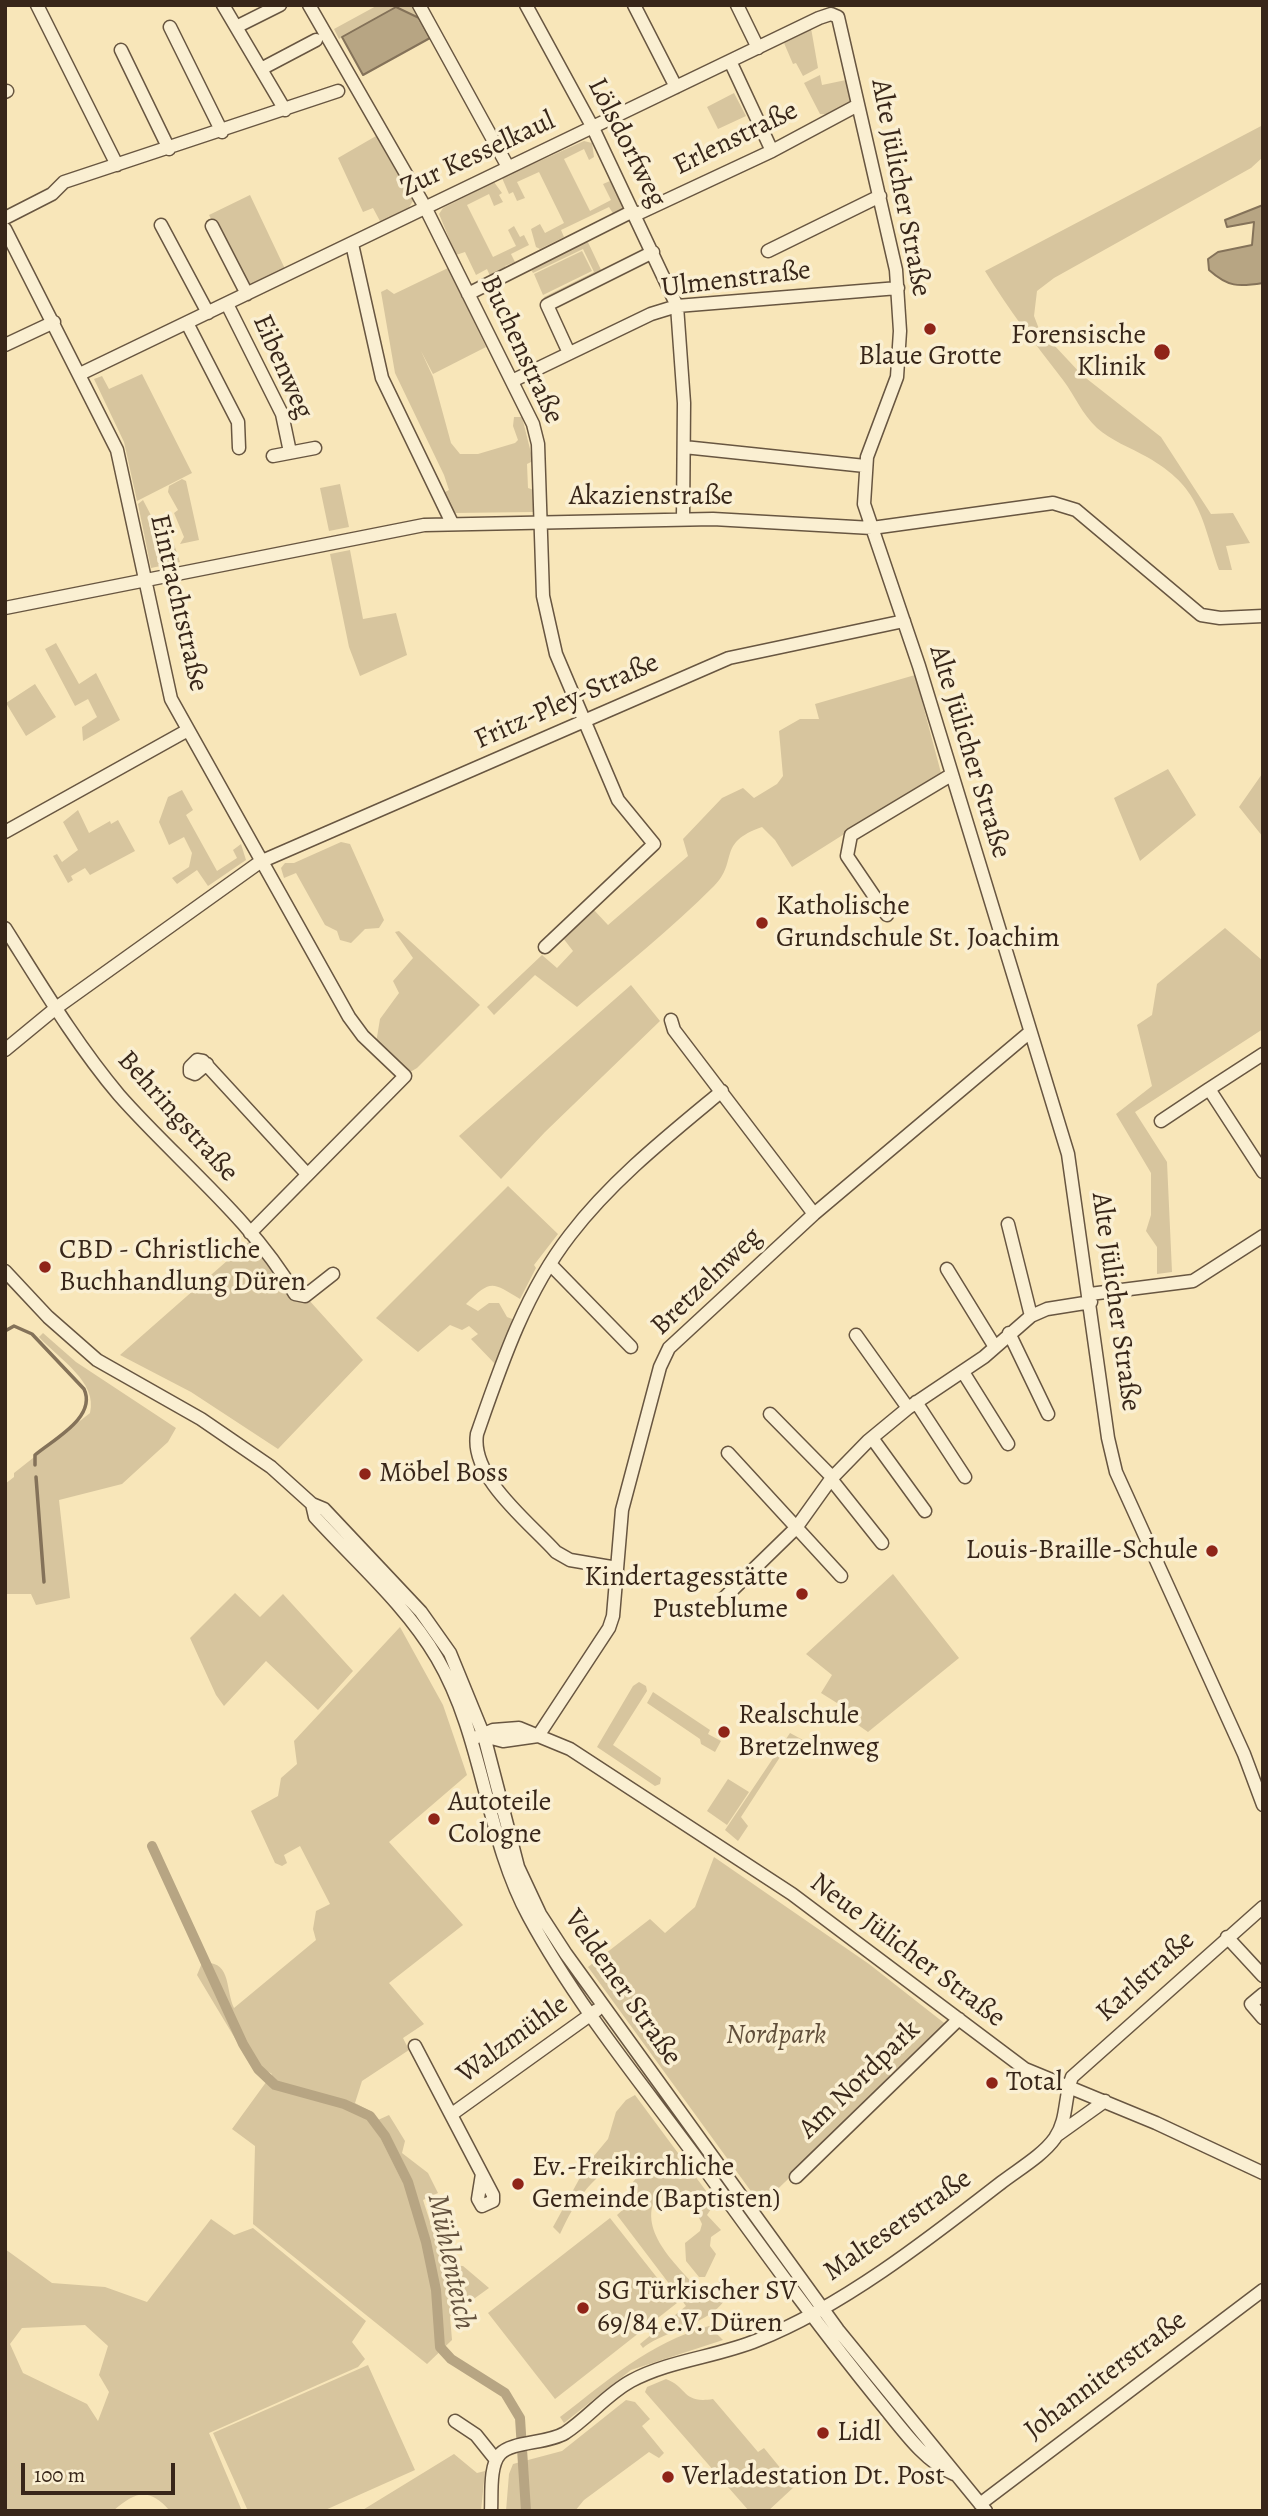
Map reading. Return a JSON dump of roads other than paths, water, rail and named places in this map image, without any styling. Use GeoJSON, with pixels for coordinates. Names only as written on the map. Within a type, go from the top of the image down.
{"type":"FeatureCollection","features":[{"type":"Feature","properties":{"kind":"street"},"geometry":{"type":"LineString","coordinates":[[37,5],[117,165]]}},
{"type":"Feature","properties":{"kind":"street"},"geometry":{"type":"LineString","coordinates":[[223,5],[285,110]]}},
{"type":"Feature","properties":{"kind":"street"},"geometry":{"type":"LineString","coordinates":[[236,27],[280,5]]}},
{"type":"Feature","properties":{"kind":"street","name":"Buchenstraße"},"geometry":{"type":"LineString","coordinates":[[309,5],[425,207],[537,433],[543,596],[556,654],[618,800],[658,848],[545,947]]}},
{"type":"Feature","properties":{"kind":"street"},"geometry":{"type":"LineString","coordinates":[[419,5],[508,167]]}},
{"type":"Feature","properties":{"kind":"street","name":"Lölsdorfweg"},"geometry":{"type":"LineString","coordinates":[[526,5],[593,128],[677,306]]}},
{"type":"Feature","properties":{"kind":"street"},"geometry":{"type":"LineString","coordinates":[[634,5],[676,88]]}},
{"type":"Feature","properties":{"kind":"street"},"geometry":{"type":"LineString","coordinates":[[737,5],[758,48]]}},
{"type":"Feature","properties":{"kind":"street","name":"Zur Kesselkaul"},"geometry":{"type":"LineString","coordinates":[[80,374],[826,15],[835,14],[840,21]]}},
{"type":"Feature","properties":{"kind":"street","name":"Alte Jülicher Straße"},"geometry":{"type":"LineString","coordinates":[[840,21],[898,288],[898,377],[865,466],[864,504],[904,621],[1068,1154],[1108,1438],[1116,1472],[1244,1755],[1263,1805]]}},
{"type":"Feature","properties":{"kind":"street"},"geometry":{"type":"LineString","coordinates":[[170,27],[222,132]]}},
{"type":"Feature","properties":{"kind":"street"},"geometry":{"type":"LineString","coordinates":[[261,69],[316,40]]}},
{"type":"Feature","properties":{"kind":"street"},"geometry":{"type":"LineString","coordinates":[[121,50],[169,149]]}},
{"type":"Feature","properties":{"kind":"street"},"geometry":{"type":"LineString","coordinates":[[730,61],[772,150]]}},
{"type":"Feature","properties":{"kind":"street"},"geometry":{"type":"LineString","coordinates":[[5,218],[52,194],[64,183],[222,132],[338,90]]}},
{"type":"Feature","properties":{"kind":"street","name":"Erlenstraße"},"geometry":{"type":"LineString","coordinates":[[468,294],[634,213],[772,150],[859,105]]}},
{"type":"Feature","properties":{"kind":"street","name":"Ulmenstraße"},"geometry":{"type":"LineString","coordinates":[[768,251],[880,196]]}},
{"type":"Feature","properties":{"kind":"street"},"geometry":{"type":"LineString","coordinates":[[162,225],[208,313]]}},
{"type":"Feature","properties":{"kind":"street"},"geometry":{"type":"LineString","coordinates":[[212,226],[247,294]]}},
{"type":"Feature","properties":{"kind":"street","name":"Eintrachtstraße"},"geometry":{"type":"LineString","coordinates":[[5,229],[111,434],[120,460],[167,686],[260,862],[349,1017],[363,1036],[405,1076],[307,1174]]}},
{"type":"Feature","properties":{"kind":"street"},"geometry":{"type":"LineString","coordinates":[[352,244],[382,378],[452,523]]}},
{"type":"Feature","properties":{"kind":"street"},"geometry":{"type":"LineString","coordinates":[[569,353],[547,305],[653,253]]}},
{"type":"Feature","properties":{"kind":"street","name":"Ulmenstraße"},"geometry":{"type":"LineString","coordinates":[[512,381],[652,314],[677,306],[898,288]]}},
{"type":"Feature","properties":{"kind":"street","name":"Eibenweg"},"geometry":{"type":"LineString","coordinates":[[226,304],[282,414],[290,452]]}},
{"type":"Feature","properties":{"kind":"street"},"geometry":{"type":"LineString","coordinates":[[677,306],[684,447],[683,519]]}},
{"type":"Feature","properties":{"kind":"street"},"geometry":{"type":"LineString","coordinates":[[5,345],[54,322]]}},
{"type":"Feature","properties":{"kind":"street"},"geometry":{"type":"LineString","coordinates":[[187,323],[238,422],[239,447]]}},
{"type":"Feature","properties":{"kind":"street"},"geometry":{"type":"LineString","coordinates":[[684,447],[865,466]]}},
{"type":"Feature","properties":{"kind":"street","name":"Eibenweg"},"geometry":{"type":"LineString","coordinates":[[273,456],[315,448]]}},
{"type":"Feature","properties":{"kind":"street","name":"Akazienstraße"},"geometry":{"type":"LineString","coordinates":[[5,608],[402,528],[452,523],[683,519],[872,528],[1042,503],[1065,505],[1076,510],[1200,615],[1220,618],[1263,616]]}},
{"type":"Feature","properties":{"kind":"street","name":"Fritz-Pley-Straße"},"geometry":{"type":"LineString","coordinates":[[5,1050],[56,1008],[260,862],[583,721],[755,650],[904,621]]}},
{"type":"Feature","properties":{"kind":"street"},"geometry":{"type":"LineString","coordinates":[[5,832],[188,730]]}},
{"type":"Feature","properties":{"kind":"street"},"geometry":{"type":"LineString","coordinates":[[887,915],[848,856],[851,835],[951,775]]}},
{"type":"Feature","properties":{"kind":"street","name":"Behringstraße"},"geometry":{"type":"LineString","coordinates":[[5,929],[56,1008],[118,1094],[250,1233],[298,1296],[305,1296],[333,1274]]}},
{"type":"Feature","properties":{"kind":"street"},"geometry":{"type":"LineString","coordinates":[[671,1020],[674,1030],[814,1214]]}},
{"type":"Feature","properties":{"kind":"street","name":"Bretzelnweg"},"geometry":{"type":"LineString","coordinates":[[538,1736],[609,1628],[616,1600],[622,1510],[664,1357],[814,1214],[1030,1032]]}},
{"type":"Feature","properties":{"kind":"street"},"geometry":{"type":"LineString","coordinates":[[1161,1121],[1263,1054]]}},
{"type":"Feature","properties":{"kind":"street"},"geometry":{"type":"LineString","coordinates":[[206,1064],[307,1174],[250,1233]]}},
{"type":"Feature","properties":{"kind":"street"},"geometry":{"type":"LineString","coordinates":[[1209,1089],[1263,1172]]}},
{"type":"Feature","properties":{"kind":"street"},"geometry":{"type":"LineString","coordinates":[[617,1568],[570,1560],[556,1552],[484,1473],[475,1444],[523,1311],[550,1264],[588,1212],[622,1178],[722,1091]]}},
{"type":"Feature","properties":{"kind":"street"},"geometry":{"type":"LineString","coordinates":[[1008,1224],[1031,1316]]}},
{"type":"Feature","properties":{"kind":"street"},"geometry":{"type":"LineString","coordinates":[[722,1600],[796,1528],[832,1478],[872,1438],[912,1405],[963,1372],[1031,1316],[1090,1298],[1193,1281],[1263,1236]]}},
{"type":"Feature","properties":{"kind":"street"},"geometry":{"type":"LineString","coordinates":[[550,1264],[632,1347]]}},
{"type":"Feature","properties":{"kind":"street"},"geometry":{"type":"LineString","coordinates":[[947,1269],[995,1347]]}},
{"type":"Feature","properties":{"kind":"street","name":"Veldener Straße"},"geometry":{"type":"LineString","coordinates":[[5,1272],[74,1342],[97,1360],[234,1440],[282,1476],[312,1504],[324,1508],[422,1612],[450,1653],[518,1867],[540,1914],[603,2006],[823,2308],[948,2460],[954,2474],[983,2507]]}},
{"type":"Feature","properties":{"kind":"street"},"geometry":{"type":"LineString","coordinates":[[1009,1333],[1048,1414]]}},
{"type":"Feature","properties":{"kind":"street"},"geometry":{"type":"LineString","coordinates":[[856,1335],[965,1476]]}},
{"type":"Feature","properties":{"kind":"street"},"geometry":{"type":"LineString","coordinates":[[963,1372],[1008,1444]]}},
{"type":"Feature","properties":{"kind":"street"},"geometry":{"type":"LineString","coordinates":[[770,1413],[832,1478],[882,1544]]}},
{"type":"Feature","properties":{"kind":"street"},"geometry":{"type":"LineString","coordinates":[[872,1438],[925,1511]]}},
{"type":"Feature","properties":{"kind":"street"},"geometry":{"type":"LineString","coordinates":[[728,1452],[841,1576]]}},
{"type":"Feature","properties":{"kind":"street"},"geometry":{"type":"LineString","coordinates":[[477,1737],[503,1741],[538,1736]]}},
{"type":"Feature","properties":{"kind":"street","name":"Neue Jülicher Straße"},"geometry":{"type":"LineString","coordinates":[[538,1736],[570,1749],[675,1815],[792,1894],[1025,2069],[1263,2174]]}},
{"type":"Feature","properties":{"kind":"street","name":"Veldener Straße"},"geometry":{"type":"LineString","coordinates":[[477,1737],[515,1890],[530,1920],[592,2014],[810,2316],[900,2426],[939,2468],[954,2474]]}},
{"type":"Feature","properties":{"kind":"street","name":"Karlstraße"},"geometry":{"type":"LineString","coordinates":[[1068,2088],[1077,2072],[1263,1907]]}},
{"type":"Feature","properties":{"kind":"street"},"geometry":{"type":"LineString","coordinates":[[1227,1937],[1263,1976]]}},
{"type":"Feature","properties":{"kind":"street"},"geometry":{"type":"LineString","coordinates":[[1263,1994],[1251,2004],[1263,2018]]}},
{"type":"Feature","properties":{"kind":"street","name":"Walzmühle"},"geometry":{"type":"LineString","coordinates":[[452,2115],[603,2006]]}},
{"type":"Feature","properties":{"kind":"street","name":"Am Nordpark"},"geometry":{"type":"LineString","coordinates":[[796,2177],[959,2018]]}},
{"type":"Feature","properties":{"kind":"street","name":"Walzmühle"},"geometry":{"type":"LineString","coordinates":[[415,2046],[482,2174]]}},
{"type":"Feature","properties":{"kind":"street"},"geometry":{"type":"LineString","coordinates":[[1056,2136],[1065,2113],[1068,2088]]}},
{"type":"Feature","properties":{"kind":"street","name":"Malteserstraße"},"geometry":{"type":"LineString","coordinates":[[496,2460],[512,2447],[533,2445],[564,2434],[629,2381],[755,2342],[810,2316],[971,2207],[1056,2136],[1105,2102]]}},
{"type":"Feature","properties":{"kind":"street","name":"Johanniterstraße"},"geometry":{"type":"LineString","coordinates":[[983,2507],[1263,2290]]}},
{"type":"Feature","properties":{"kind":"street"},"geometry":{"type":"LineString","coordinates":[[455,2421],[476,2435],[496,2460],[491,2511]]}},
{"type":"Feature","properties":{"kind":"waterway","name":"Mühlenteich"},"geometry":{"type":"LineString","coordinates":[[5,1331],[14,1326],[32,1334],[84,1389],[86,1399],[79,1418],[72,1427],[35,1455],[35,1465]]}},
{"type":"Feature","properties":{"kind":"waterway","name":"Mühlenteich"},"geometry":{"type":"LineString","coordinates":[[36,1477],[44,1582]]}},
{"type":"Feature","properties":{"kind":"waterway","name":"Mühlenteich"},"geometry":{"type":"LineString","coordinates":[[152,1846],[243,2044],[258,2069],[275,2085],[344,2104],[370,2116],[385,2136],[408,2182],[426,2242],[436,2290],[440,2347],[451,2359],[505,2393],[520,2418],[526,2511]]}},
{"type":"Feature","properties":{"kind":"place","name":"Blaue Grotte"},"geometry":{"type":"Point","coordinates":[930,329]}},
{"type":"Feature","properties":{"kind":"place","name":"Forensische Klinik"},"geometry":{"type":"Point","coordinates":[1162,352]}},
{"type":"Feature","properties":{"kind":"place","name":"Katholische Grundschule St. Joachim"},"geometry":{"type":"Point","coordinates":[762,923]}},
{"type":"Feature","properties":{"kind":"place","name":"CBD - Christliche Buchhandlung Düren"},"geometry":{"type":"Point","coordinates":[45,1267]}},
{"type":"Feature","properties":{"kind":"place","name":"Möbel Boss"},"geometry":{"type":"Point","coordinates":[365,1474]}},
{"type":"Feature","properties":{"kind":"place","name":"Louis-Braille-Schule"},"geometry":{"type":"Point","coordinates":[1212,1551]}},
{"type":"Feature","properties":{"kind":"place","name":"Kindertagesstätte Pusteblume"},"geometry":{"type":"Point","coordinates":[802,1594]}},
{"type":"Feature","properties":{"kind":"place","name":"Realschule Bretzelnweg"},"geometry":{"type":"Point","coordinates":[724,1732]}},
{"type":"Feature","properties":{"kind":"place","name":"Autoteile Cologne"},"geometry":{"type":"Point","coordinates":[434,1819]}},
{"type":"Feature","properties":{"kind":"place","name":"Total"},"geometry":{"type":"Point","coordinates":[992,2083]}},
{"type":"Feature","properties":{"kind":"place","name":"Ev.-Freikirchliche Gemeinde (Baptisten)"},"geometry":{"type":"Point","coordinates":[518,2184]}},
{"type":"Feature","properties":{"kind":"place","name":"SG Türkischer SV 69/84 e.V. Düren"},"geometry":{"type":"Point","coordinates":[583,2308]}},
{"type":"Feature","properties":{"kind":"place","name":"Lidl"},"geometry":{"type":"Point","coordinates":[823,2433]}},
{"type":"Feature","properties":{"kind":"place","name":"Verladestation Dt. Post"},"geometry":{"type":"Point","coordinates":[668,2477]}},
{"type":"Feature","properties":{"kind":"park label","name":"Nordpark"},"geometry":{"type":"Point","coordinates":[776,2036]}}]}
